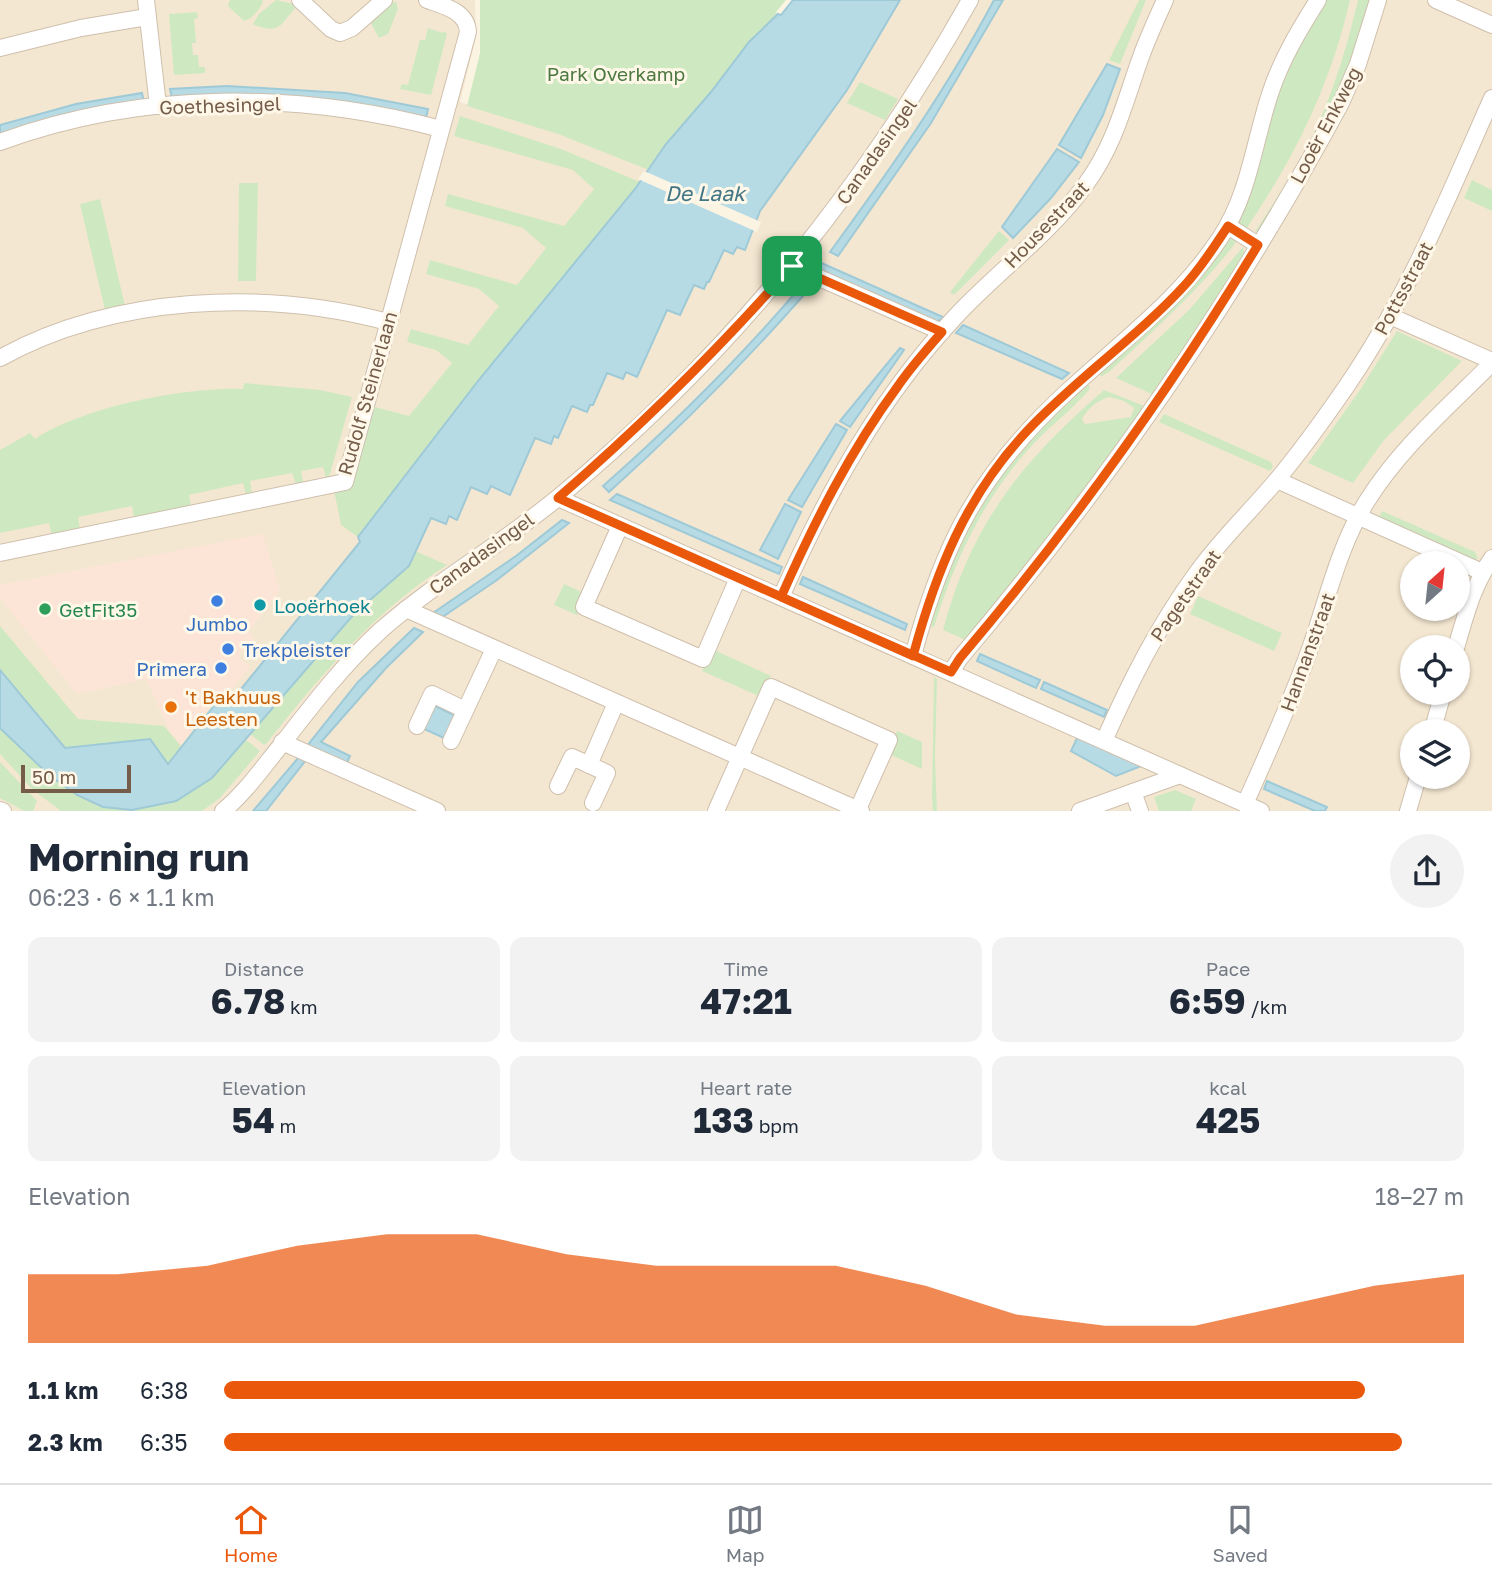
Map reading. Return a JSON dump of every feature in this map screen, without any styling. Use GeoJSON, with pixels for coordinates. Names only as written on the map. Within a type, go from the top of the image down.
{"type":"FeatureCollection","features":[{"type":"Feature","properties":{"kind":"street"},"geometry":{"type":"LineString","coordinates":[[146,0],[158,106]]}},
{"type":"Feature","properties":{"kind":"street"},"geometry":{"type":"LineString","coordinates":[[300,0],[331,29],[340,33],[352,28],[384,0]]}},
{"type":"Feature","properties":{"kind":"street","name":"Rudolf Steinerlaan"},"geometry":{"type":"LineString","coordinates":[[0,553],[345,482],[468,32],[468,24],[461,15],[427,0]]}},
{"type":"Feature","properties":{"kind":"street","name":"Canadasingel"},"geometry":{"type":"LineString","coordinates":[[223,811],[239,796],[353,658],[406,609],[558,498],[674,393],[734,331],[792,266],[829,219],[898,120],[970,0]]}},
{"type":"Feature","properties":{"kind":"street","name":"Housestraat"},"geometry":{"type":"LineString","coordinates":[[781,597],[818,517],[863,437],[900,382],[955,318],[1062,213],[1096,169],[1118,127],[1143,52],[1165,0]]}},
{"type":"Feature","properties":{"kind":"street"},"geometry":{"type":"LineString","coordinates":[[913,656],[925,608],[945,557],[972,504],[991,475],[1045,413],[1184,286],[1228,226],[1244,188],[1270,94],[1283,61],[1318,0]]}},
{"type":"Feature","properties":{"kind":"street","name":"Looër Enkweg"},"geometry":{"type":"LineString","coordinates":[[951,672],[1114,461],[1204,334],[1341,103],[1358,64],[1378,0]]}},
{"type":"Feature","properties":{"kind":"street"},"geometry":{"type":"LineString","coordinates":[[1436,0],[1492,25]]}},
{"type":"Feature","properties":{"kind":"street"},"geometry":{"type":"LineString","coordinates":[[0,48],[58,33],[147,17]]}},
{"type":"Feature","properties":{"kind":"street","name":"Pottsstraat"},"geometry":{"type":"LineString","coordinates":[[1289,465],[1346,387],[1390,316],[1425,248],[1492,98]]}},
{"type":"Feature","properties":{"kind":"street","name":"Goethesingel"},"geometry":{"type":"LineString","coordinates":[[0,142],[71,121],[158,106],[239,101],[312,104],[375,113],[441,129]]}},
{"type":"Feature","properties":{"kind":"street"},"geometry":{"type":"LineString","coordinates":[[1228,226],[1258,245]]}},
{"type":"Feature","properties":{"kind":"street"},"geometry":{"type":"LineString","coordinates":[[792,266],[942,332]]}},
{"type":"Feature","properties":{"kind":"street"},"geometry":{"type":"LineString","coordinates":[[0,358],[30,343],[82,325],[187,304],[283,304],[388,322]]}},
{"type":"Feature","properties":{"kind":"street"},"geometry":{"type":"LineString","coordinates":[[1390,316],[1492,362]]}},
{"type":"Feature","properties":{"kind":"street","name":"Hannanstraat"},"geometry":{"type":"LineString","coordinates":[[1245,804],[1294,690],[1342,554],[1358,517],[1367,501],[1414,440],[1492,362]]}},
{"type":"Feature","properties":{"kind":"street","name":"Pagetstraat"},"geometry":{"type":"LineString","coordinates":[[1104,741],[1142,660],[1172,609],[1210,555],[1289,465]]}},
{"type":"Feature","properties":{"kind":"street"},"geometry":{"type":"LineString","coordinates":[[1277,480],[1482,572]]}},
{"type":"Feature","properties":{"kind":"street"},"geometry":{"type":"LineString","coordinates":[[558,498],[1261,811]]}},
{"type":"Feature","properties":{"kind":"street"},"geometry":{"type":"LineString","coordinates":[[620,526],[584,607],[703,659],[738,578]]}},
{"type":"Feature","properties":{"kind":"street"},"geometry":{"type":"LineString","coordinates":[[1460,635],[1482,572],[1492,558]]}},
{"type":"Feature","properties":{"kind":"street"},"geometry":{"type":"LineString","coordinates":[[406,609],[494,649],[616,703],[740,757],[860,810],[889,740],[771,687],[740,757],[716,811]]}},
{"type":"Feature","properties":{"kind":"street"},"geometry":{"type":"LineString","coordinates":[[451,741],[494,649]]}},
{"type":"Feature","properties":{"kind":"street"},"geometry":{"type":"LineString","coordinates":[[417,726],[432,694],[465,710]]}},
{"type":"Feature","properties":{"kind":"street"},"geometry":{"type":"LineString","coordinates":[[589,765],[616,703]]}},
{"type":"Feature","properties":{"kind":"street"},"geometry":{"type":"LineString","coordinates":[[282,742],[437,811]]}},
{"type":"Feature","properties":{"kind":"street"},"geometry":{"type":"LineString","coordinates":[[558,786],[572,757],[607,773],[593,803]]}},
{"type":"Feature","properties":{"kind":"street"},"geometry":{"type":"LineString","coordinates":[[1080,811],[1180,775]]}},
{"type":"Feature","properties":{"kind":"street"},"geometry":{"type":"LineString","coordinates":[[1408,811],[1414,789]]}},
{"type":"Feature","properties":{"kind":"street"},"geometry":{"type":"LineString","coordinates":[[1133,792],[1140,811]]}},
{"type":"Feature","properties":{"kind":"shaded area"},"geometry":{"type":"Polygon","coordinates":[[[0,0],[475,0],[476,37],[460,102],[642,157],[893,0],[1492,0],[1492,811],[0,811],[0,0]]]}},
{"type":"Feature","properties":{"kind":"shaded area"},"geometry":{"type":"Polygon","coordinates":[[[263,534],[280,591],[248,632],[254,638],[238,657],[250,666],[229,693],[221,691],[178,749],[146,679],[77,694],[0,598],[0,585],[263,534]]]}},
{"type":"Feature","properties":{"kind":"green space"},"geometry":{"type":"Polygon","coordinates":[[[230,0],[263,2],[250,18],[244,21],[228,6],[230,0]]]}},
{"type":"Feature","properties":{"kind":"green space"},"geometry":{"type":"Polygon","coordinates":[[[276,0],[298,5],[283,23],[275,28],[253,24],[259,14],[276,0]]]}},
{"type":"Feature","properties":{"kind":"green space","name":"Park Overkamp"},"geometry":{"type":"Polygon","coordinates":[[[480,0],[786,0],[776,12],[778,14],[743,52],[649,170],[558,134],[467,106],[480,53],[480,0]]]}},
{"type":"Feature","properties":{"kind":"green space"},"geometry":{"type":"Polygon","coordinates":[[[1139,0],[1146,0],[1120,64],[1109,60],[1139,0]]]}},
{"type":"Feature","properties":{"kind":"green space"},"geometry":{"type":"Polygon","coordinates":[[[1323,0],[1350,0],[1332,61],[1295,148],[1246,229],[1237,221],[1282,76],[1323,0]]]}},
{"type":"Feature","properties":{"kind":"green space"},"geometry":{"type":"Polygon","coordinates":[[[1358,0],[1373,0],[1350,71],[1261,231],[1255,232],[1296,166],[1318,124],[1341,63],[1358,0]]]}},
{"type":"Feature","properties":{"kind":"green space"},"geometry":{"type":"Polygon","coordinates":[[[391,2],[396,2],[398,9],[388,34],[379,38],[370,21],[391,2]]]}},
{"type":"Feature","properties":{"kind":"green space"},"geometry":{"type":"Polygon","coordinates":[[[197,12],[198,18],[194,19],[196,43],[192,43],[193,55],[198,55],[199,67],[205,67],[205,73],[174,75],[169,14],[197,12]]]}},
{"type":"Feature","properties":{"kind":"green space"},"geometry":{"type":"Polygon","coordinates":[[[428,28],[447,34],[431,95],[400,89],[402,84],[408,85],[420,40],[425,40],[428,28]]]}},
{"type":"Feature","properties":{"kind":"green space"},"geometry":{"type":"Polygon","coordinates":[[[860,82],[898,99],[885,120],[847,103],[860,82]]]}},
{"type":"Feature","properties":{"kind":"green space"},"geometry":{"type":"Polygon","coordinates":[[[460,116],[561,149],[640,182],[478,381],[358,537],[341,525],[334,490],[371,406],[409,416],[452,363],[436,350],[407,342],[411,329],[468,345],[499,306],[479,289],[426,274],[430,260],[517,285],[546,248],[523,228],[445,206],[448,194],[564,226],[594,189],[573,170],[454,136],[460,116]]]}},
{"type":"Feature","properties":{"kind":"green space"},"geometry":{"type":"Polygon","coordinates":[[[1472,180],[1492,190],[1492,211],[1464,198],[1472,180]]]}},
{"type":"Feature","properties":{"kind":"green space"},"geometry":{"type":"Polygon","coordinates":[[[239,183],[258,183],[256,281],[238,281],[239,183]]]}},
{"type":"Feature","properties":{"kind":"green space"},"geometry":{"type":"Polygon","coordinates":[[[100,199],[125,306],[105,310],[80,204],[100,199]]]}},
{"type":"Feature","properties":{"kind":"green space"},"geometry":{"type":"Polygon","coordinates":[[[999,231],[1009,240],[954,295],[950,292],[999,231]]]}},
{"type":"Feature","properties":{"kind":"green space"},"geometry":{"type":"Polygon","coordinates":[[[1226,239],[1237,241],[1176,309],[1109,372],[1102,376],[1095,374],[1226,239]]]}},
{"type":"Feature","properties":{"kind":"green space"},"geometry":{"type":"Polygon","coordinates":[[[1243,247],[1245,257],[1156,396],[1116,378],[1189,310],[1243,247]]]}},
{"type":"Feature","properties":{"kind":"green space"},"geometry":{"type":"Polygon","coordinates":[[[1397,331],[1462,361],[1384,440],[1353,483],[1308,463],[1360,390],[1397,331]]]}},
{"type":"Feature","properties":{"kind":"green space"},"geometry":{"type":"Polygon","coordinates":[[[1086,381],[1089,390],[1034,443],[996,491],[960,556],[934,627],[926,624],[947,562],[1001,470],[1086,381]]]}},
{"type":"Feature","properties":{"kind":"green space"},"geometry":{"type":"Polygon","coordinates":[[[244,383],[320,390],[352,397],[329,477],[326,478],[323,467],[301,471],[303,482],[296,484],[292,473],[250,481],[252,493],[246,495],[243,483],[189,495],[191,507],[134,518],[132,506],[78,517],[80,530],[52,536],[49,523],[0,533],[0,450],[30,433],[35,439],[80,417],[135,401],[193,391],[243,389],[244,383]]]}},
{"type":"Feature","properties":{"kind":"green space"},"geometry":{"type":"Polygon","coordinates":[[[1104,390],[1147,407],[1118,450],[968,641],[943,630],[968,558],[985,526],[1024,469],[1104,390]],[[1110,397],[1102,400],[1090,408],[1082,419],[1085,424],[1131,417],[1134,408],[1124,401],[1110,397]]]}},
{"type":"Feature","properties":{"kind":"green space"},"geometry":{"type":"Polygon","coordinates":[[[1164,414],[1271,462],[1273,467],[1270,471],[1159,422],[1164,414]]]}},
{"type":"Feature","properties":{"kind":"green space"},"geometry":{"type":"Polygon","coordinates":[[[1382,511],[1475,552],[1478,559],[1470,561],[1470,551],[1448,551],[1378,519],[1382,511]]]}},
{"type":"Feature","properties":{"kind":"green space"},"geometry":{"type":"Polygon","coordinates":[[[415,551],[447,565],[372,624],[328,669],[267,743],[264,745],[250,734],[354,614],[409,566],[415,551]]]}},
{"type":"Feature","properties":{"kind":"green space"},"geometry":{"type":"Polygon","coordinates":[[[564,584],[586,594],[577,615],[554,605],[564,584]]]}},
{"type":"Feature","properties":{"kind":"green space"},"geometry":{"type":"Polygon","coordinates":[[[1198,596],[1282,633],[1274,651],[1190,614],[1198,596]]]}},
{"type":"Feature","properties":{"kind":"green space"},"geometry":{"type":"Polygon","coordinates":[[[0,626],[78,719],[164,726],[181,746],[168,765],[150,739],[65,748],[0,670],[0,626]]]}},
{"type":"Feature","properties":{"kind":"green space"},"geometry":{"type":"Polygon","coordinates":[[[712,649],[771,676],[761,697],[702,671],[712,649]]]}},
{"type":"Feature","properties":{"kind":"green space"},"geometry":{"type":"Polygon","coordinates":[[[934,677],[937,679],[937,811],[933,811],[932,798],[934,677]]]}},
{"type":"Feature","properties":{"kind":"green space"},"geometry":{"type":"Polygon","coordinates":[[[0,728],[49,775],[77,795],[239,748],[246,740],[260,751],[220,798],[202,811],[61,811],[33,790],[0,754],[0,728]]]}},
{"type":"Feature","properties":{"kind":"green space"},"geometry":{"type":"Polygon","coordinates":[[[897,731],[922,742],[922,769],[887,753],[897,731]]]}},
{"type":"Feature","properties":{"kind":"green space"},"geometry":{"type":"Polygon","coordinates":[[[0,762],[37,801],[33,811],[24,811],[0,798],[0,762]]]}},
{"type":"Feature","properties":{"kind":"green space"},"geometry":{"type":"Polygon","coordinates":[[[1175,790],[1196,799],[1191,811],[1159,811],[1154,797],[1175,790]]]}},
{"type":"Feature","properties":{"kind":"water","name":"De Laak"},"geometry":{"type":"Polygon","coordinates":[[[793,0],[900,0],[847,90],[760,211],[745,250],[737,247],[733,254],[724,250],[709,282],[704,289],[694,285],[680,315],[667,310],[637,377],[626,372],[623,379],[607,373],[593,405],[590,405],[587,412],[572,406],[558,438],[554,436],[551,444],[535,438],[510,495],[491,486],[487,494],[471,487],[457,520],[449,516],[446,524],[431,518],[409,566],[354,614],[212,778],[176,801],[132,810],[103,807],[77,795],[49,775],[0,728],[0,670],[65,748],[150,739],[168,764],[221,697],[233,699],[360,542],[358,537],[478,381],[635,189],[666,144],[749,42],[778,14],[781,15],[793,0]]]}},
{"type":"Feature","properties":{"kind":"water"},"geometry":{"type":"Polygon","coordinates":[[[994,0],[1003,0],[931,123],[838,256],[830,252],[937,97],[994,0]]]}},
{"type":"Feature","properties":{"kind":"water"},"geometry":{"type":"Polygon","coordinates":[[[1107,64],[1120,69],[1103,115],[1081,158],[1059,145],[1107,64]]]}},
{"type":"Feature","properties":{"kind":"water"},"geometry":{"type":"Polygon","coordinates":[[[227,86],[345,93],[428,109],[426,118],[376,107],[304,98],[172,98],[170,89],[227,86]]]}},
{"type":"Feature","properties":{"kind":"water"},"geometry":{"type":"Polygon","coordinates":[[[142,93],[144,102],[0,136],[0,125],[76,104],[142,93]]]}},
{"type":"Feature","properties":{"kind":"water"},"geometry":{"type":"Polygon","coordinates":[[[1057,149],[1079,162],[1051,198],[1013,238],[1002,227],[1057,149]]]}},
{"type":"Feature","properties":{"kind":"water"},"geometry":{"type":"Polygon","coordinates":[[[808,257],[945,318],[935,322],[810,267],[808,257]]]}},
{"type":"Feature","properties":{"kind":"water"},"geometry":{"type":"Polygon","coordinates":[[[796,292],[803,296],[757,347],[685,421],[609,492],[603,486],[703,392],[796,292]]]}},
{"type":"Feature","properties":{"kind":"water"},"geometry":{"type":"Polygon","coordinates":[[[963,325],[1069,373],[1062,379],[956,333],[963,325]]]}},
{"type":"Feature","properties":{"kind":"water"},"geometry":{"type":"Polygon","coordinates":[[[900,348],[904,350],[850,427],[840,421],[900,348]]]}},
{"type":"Feature","properties":{"kind":"water"},"geometry":{"type":"Polygon","coordinates":[[[836,424],[847,430],[802,507],[788,500],[836,424]]]}},
{"type":"Feature","properties":{"kind":"water"},"geometry":{"type":"Polygon","coordinates":[[[617,494],[782,567],[779,574],[610,500],[617,494]]]}},
{"type":"Feature","properties":{"kind":"water"},"geometry":{"type":"Polygon","coordinates":[[[785,504],[801,512],[778,559],[760,550],[785,504]]]}},
{"type":"Feature","properties":{"kind":"water"},"geometry":{"type":"Polygon","coordinates":[[[562,520],[569,523],[497,580],[441,618],[430,615],[516,556],[562,520]]]}},
{"type":"Feature","properties":{"kind":"water"},"geometry":{"type":"Polygon","coordinates":[[[803,577],[907,624],[905,630],[800,584],[803,577]]]}},
{"type":"Feature","properties":{"kind":"water"},"geometry":{"type":"Polygon","coordinates":[[[414,628],[423,632],[386,668],[321,742],[350,756],[346,765],[307,746],[358,682],[414,628]]]}},
{"type":"Feature","properties":{"kind":"water"},"geometry":{"type":"Polygon","coordinates":[[[980,654],[1040,680],[1036,688],[977,661],[980,654]]]}},
{"type":"Feature","properties":{"kind":"water"},"geometry":{"type":"Polygon","coordinates":[[[1044,682],[1107,710],[1104,717],[1041,689],[1044,682]]]}},
{"type":"Feature","properties":{"kind":"water"},"geometry":{"type":"Polygon","coordinates":[[[433,705],[456,716],[446,739],[422,728],[433,705]]]}},
{"type":"Feature","properties":{"kind":"water"},"geometry":{"type":"Polygon","coordinates":[[[1078,736],[1144,765],[1116,776],[1071,751],[1078,736]]]}},
{"type":"Feature","properties":{"kind":"water"},"geometry":{"type":"Polygon","coordinates":[[[299,757],[306,760],[266,811],[253,811],[299,757]]]}},
{"type":"Feature","properties":{"kind":"water"},"geometry":{"type":"Polygon","coordinates":[[[1267,781],[1327,807],[1325,811],[1315,811],[1264,789],[1267,781]]]}},
{"type":"Feature","properties":{"kind":"pier"},"geometry":{"type":"Polygon","coordinates":[[[644,171],[761,222],[757,232],[638,179],[644,171]]]}},
{"type":"Feature","properties":{"kind":"place","name":"Jumbo"},"geometry":{"type":"Point","coordinates":[217,601]}},
{"type":"Feature","properties":{"kind":"place","name":"Looërhoek"},"geometry":{"type":"Point","coordinates":[260,605]}},
{"type":"Feature","properties":{"kind":"place","name":"GetFit35"},"geometry":{"type":"Point","coordinates":[45,609]}},
{"type":"Feature","properties":{"kind":"place","name":"Trekpleister"},"geometry":{"type":"Point","coordinates":[228,649]}},
{"type":"Feature","properties":{"kind":"place","name":"Primera"},"geometry":{"type":"Point","coordinates":[221,668]}},
{"type":"Feature","properties":{"kind":"place","name":"'t Bakhuus Leesten"},"geometry":{"type":"Point","coordinates":[171,707]}},
{"type":"Feature","properties":{"kind":"route"},"geometry":{"type":"LineString","coordinates":[[792,266],[674,393],[558,498],[847,627],[913,656],[951,672],[1120,453],[1204,334],[1258,245],[1228,226],[1184,286],[1068,391],[1011,449],[972,504],[948,549],[925,608],[913,656],[781,597],[818,517],[863,437],[900,382],[942,332],[792,266]]}}]}
